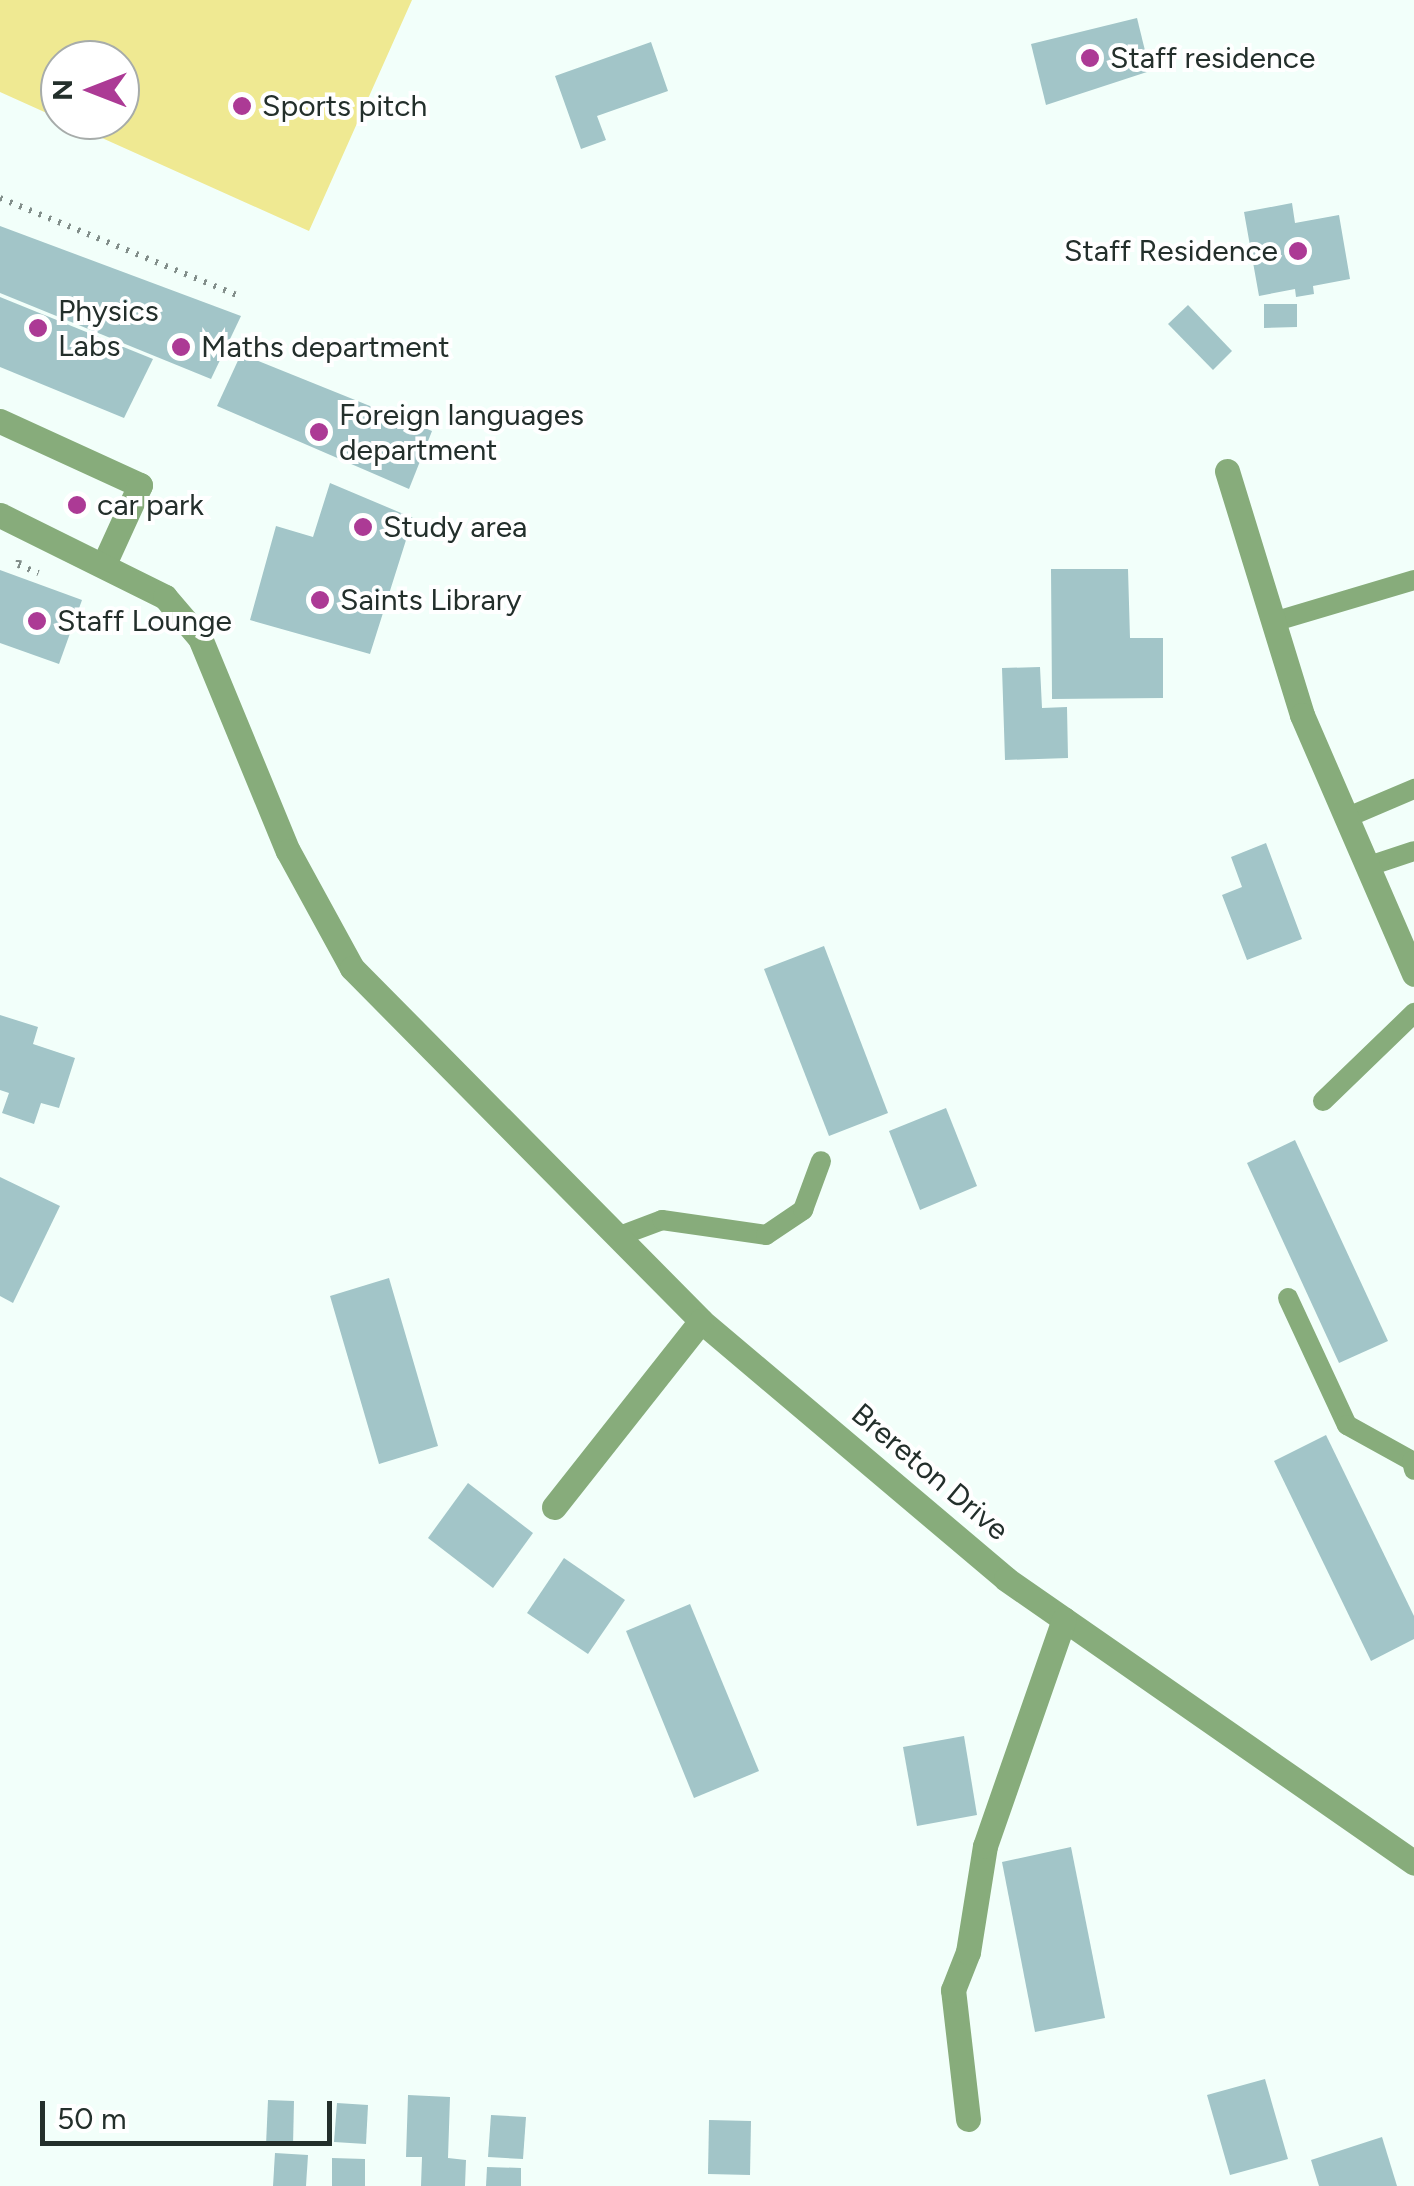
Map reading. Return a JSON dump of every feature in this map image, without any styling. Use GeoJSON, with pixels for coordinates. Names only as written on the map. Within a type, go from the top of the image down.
{"type":"FeatureCollection","features":[{"type":"Feature","properties":{"kind":"street"},"geometry":{"type":"LineString","coordinates":[[0,421],[140,485],[104,564]]}},
{"type":"Feature","properties":{"kind":"street"},"geometry":{"type":"LineString","coordinates":[[1227,470],[1302,715],[1414,974]]}},
{"type":"Feature","properties":{"kind":"street","name":"Brereton Drive"},"geometry":{"type":"LineString","coordinates":[[0,515],[165,597],[200,638],[288,851],[352,968],[701,1322],[1006,1579],[1414,1864]]}},
{"type":"Feature","properties":{"kind":"street"},"geometry":{"type":"LineString","coordinates":[[554,1507],[701,1322]]}},
{"type":"Feature","properties":{"kind":"street"},"geometry":{"type":"LineString","coordinates":[[968,2119],[954,1990],[968,1952],[985,1846],[1064,1620]]}},
{"type":"Feature","properties":{"kind":"lane"},"geometry":{"type":"LineString","coordinates":[[1274,622],[1414,580]]}},
{"type":"Feature","properties":{"kind":"lane"},"geometry":{"type":"LineString","coordinates":[[1348,817],[1414,789]]}},
{"type":"Feature","properties":{"kind":"lane"},"geometry":{"type":"LineString","coordinates":[[1369,866],[1414,851]]}},
{"type":"Feature","properties":{"kind":"lane"},"geometry":{"type":"LineString","coordinates":[[1323,1101],[1414,1013]]}},
{"type":"Feature","properties":{"kind":"lane"},"geometry":{"type":"LineString","coordinates":[[617,1237],[662,1220],[766,1234],[803,1210],[821,1161]]}},
{"type":"Feature","properties":{"kind":"lane"},"geometry":{"type":"LineString","coordinates":[[1288,1298],[1347,1425],[1412,1461],[1414,1470]]}},
{"type":"Feature","properties":{"kind":"path"},"geometry":{"type":"LineString","coordinates":[[0,198],[240,297]]}},
{"type":"Feature","properties":{"kind":"shaded area","name":"Sports pitch"},"geometry":{"type":"Polygon","coordinates":[[[0,0],[412,0],[309,231],[107,140],[140,140],[140,40],[40,40],[40,110],[0,92],[0,0]]]}},
{"type":"Feature","properties":{"kind":"building","name":"Staff residence"},"geometry":{"type":"Polygon","coordinates":[[[1137,18],[1150,71],[1046,105],[1031,44],[1137,18]]]}},
{"type":"Feature","properties":{"kind":"building"},"geometry":{"type":"Polygon","coordinates":[[[651,42],[668,91],[597,116],[606,140],[581,149],[555,76],[651,42]]]}},
{"type":"Feature","properties":{"kind":"building","name":"Staff Residence"},"geometry":{"type":"Polygon","coordinates":[[[1292,203],[1295,223],[1339,215],[1350,279],[1313,286],[1314,294],[1296,297],[1295,289],[1259,296],[1244,212],[1292,203]]]}},
{"type":"Feature","properties":{"kind":"building","name":"Maths department"},"geometry":{"type":"Polygon","coordinates":[[[0,226],[241,316],[211,379],[0,293],[0,226]]]}},
{"type":"Feature","properties":{"kind":"building","name":"Physics Labs"},"geometry":{"type":"Polygon","coordinates":[[[0,297],[153,359],[124,418],[0,367],[0,297]]]}},
{"type":"Feature","properties":{"kind":"building"},"geometry":{"type":"Polygon","coordinates":[[[1264,304],[1297,304],[1297,327],[1264,328],[1264,304]]]}},
{"type":"Feature","properties":{"kind":"building","name":"Staff Residence"},"geometry":{"type":"Polygon","coordinates":[[[1188,305],[1232,351],[1213,370],[1168,324],[1188,305]]]}},
{"type":"Feature","properties":{"kind":"building","name":"Foreign languages department"},"geometry":{"type":"Polygon","coordinates":[[[241,354],[432,431],[409,489],[217,406],[241,354]]]}},
{"type":"Feature","properties":{"kind":"building","name":"Saints Library"},"geometry":{"type":"Polygon","coordinates":[[[330,483],[413,518],[370,654],[250,620],[276,526],[313,537],[330,483]]]}},
{"type":"Feature","properties":{"kind":"building"},"geometry":{"type":"Polygon","coordinates":[[[1051,569],[1128,569],[1130,638],[1163,638],[1163,698],[1052,699],[1051,569]]]}},
{"type":"Feature","properties":{"kind":"building","name":"Staff Lounge"},"geometry":{"type":"Polygon","coordinates":[[[0,570],[82,600],[59,664],[0,643],[0,570]]]}},
{"type":"Feature","properties":{"kind":"building"},"geometry":{"type":"Polygon","coordinates":[[[1040,667],[1042,708],[1067,707],[1068,758],[1005,760],[1002,668],[1040,667]]]}},
{"type":"Feature","properties":{"kind":"building"},"geometry":{"type":"Polygon","coordinates":[[[1266,843],[1302,939],[1247,960],[1222,895],[1242,887],[1231,857],[1266,843]]]}},
{"type":"Feature","properties":{"kind":"building"},"geometry":{"type":"Polygon","coordinates":[[[824,946],[888,1113],[829,1136],[764,969],[824,946]]]}},
{"type":"Feature","properties":{"kind":"building"},"geometry":{"type":"Polygon","coordinates":[[[0,1015],[38,1027],[33,1044],[75,1058],[59,1108],[41,1103],[34,1124],[2,1113],[9,1093],[0,1090],[0,1015]]]}},
{"type":"Feature","properties":{"kind":"building"},"geometry":{"type":"Polygon","coordinates":[[[946,1108],[977,1186],[920,1210],[889,1131],[946,1108]]]}},
{"type":"Feature","properties":{"kind":"building"},"geometry":{"type":"Polygon","coordinates":[[[1295,1140],[1388,1341],[1339,1363],[1247,1163],[1295,1140]]]}},
{"type":"Feature","properties":{"kind":"building"},"geometry":{"type":"Polygon","coordinates":[[[0,1177],[60,1206],[13,1303],[0,1296],[0,1177]]]}},
{"type":"Feature","properties":{"kind":"building"},"geometry":{"type":"Polygon","coordinates":[[[389,1278],[438,1446],[379,1464],[330,1296],[389,1278]]]}},
{"type":"Feature","properties":{"kind":"building"},"geometry":{"type":"Polygon","coordinates":[[[1326,1435],[1414,1616],[1414,1639],[1371,1661],[1274,1461],[1326,1435]]]}},
{"type":"Feature","properties":{"kind":"building"},"geometry":{"type":"Polygon","coordinates":[[[468,1483],[533,1533],[493,1588],[428,1538],[468,1483]]]}},
{"type":"Feature","properties":{"kind":"building"},"geometry":{"type":"Polygon","coordinates":[[[564,1558],[625,1600],[588,1654],[527,1613],[564,1558]]]}},
{"type":"Feature","properties":{"kind":"building"},"geometry":{"type":"Polygon","coordinates":[[[690,1604],[759,1771],[694,1798],[626,1631],[690,1604]]]}},
{"type":"Feature","properties":{"kind":"building"},"geometry":{"type":"Polygon","coordinates":[[[964,1736],[977,1815],[917,1826],[903,1747],[964,1736]]]}},
{"type":"Feature","properties":{"kind":"building"},"geometry":{"type":"Polygon","coordinates":[[[1071,1847],[1105,2018],[1035,2032],[1002,1862],[1071,1847]]]}},
{"type":"Feature","properties":{"kind":"building"},"geometry":{"type":"Polygon","coordinates":[[[1265,2079],[1288,2159],[1230,2175],[1207,2095],[1265,2079]]]}},
{"type":"Feature","properties":{"kind":"building"},"geometry":{"type":"Polygon","coordinates":[[[408,2095],[450,2097],[448,2158],[466,2160],[465,2186],[421,2186],[422,2157],[406,2157],[408,2095]]]}},
{"type":"Feature","properties":{"kind":"building"},"geometry":{"type":"Polygon","coordinates":[[[268,2100],[294,2101],[293,2146],[266,2145],[268,2100]]]}},
{"type":"Feature","properties":{"kind":"building"},"geometry":{"type":"Polygon","coordinates":[[[337,2103],[368,2105],[366,2144],[334,2142],[337,2103]]]}},
{"type":"Feature","properties":{"kind":"building"},"geometry":{"type":"Polygon","coordinates":[[[491,2115],[526,2117],[523,2159],[488,2157],[491,2115]]]}},
{"type":"Feature","properties":{"kind":"building"},"geometry":{"type":"Polygon","coordinates":[[[709,2120],[751,2121],[750,2175],[708,2174],[709,2120]]]}},
{"type":"Feature","properties":{"kind":"building"},"geometry":{"type":"Polygon","coordinates":[[[1382,2137],[1397,2186],[1319,2186],[1311,2160],[1382,2137]]]}},
{"type":"Feature","properties":{"kind":"building"},"geometry":{"type":"Polygon","coordinates":[[[275,2153],[308,2155],[306,2186],[273,2186],[275,2153]]]}},
{"type":"Feature","properties":{"kind":"building"},"geometry":{"type":"Polygon","coordinates":[[[332,2158],[365,2159],[365,2186],[332,2186],[332,2158]]]}},
{"type":"Feature","properties":{"kind":"building"},"geometry":{"type":"Polygon","coordinates":[[[487,2167],[521,2168],[521,2186],[486,2186],[487,2167]]]}},
{"type":"Feature","properties":{"kind":"place","name":"Staff residence"},"geometry":{"type":"Point","coordinates":[1090,58]}},
{"type":"Feature","properties":{"kind":"place","name":"Sports pitch"},"geometry":{"type":"Point","coordinates":[242,106]}},
{"type":"Feature","properties":{"kind":"place","name":"Staff Residence"},"geometry":{"type":"Point","coordinates":[1298,251]}},
{"type":"Feature","properties":{"kind":"place","name":"Physics Labs"},"geometry":{"type":"Point","coordinates":[38,328]}},
{"type":"Feature","properties":{"kind":"place","name":"Maths department"},"geometry":{"type":"Point","coordinates":[181,347]}},
{"type":"Feature","properties":{"kind":"place","name":"Foreign languages department"},"geometry":{"type":"Point","coordinates":[319,432]}},
{"type":"Feature","properties":{"kind":"place","name":"car park"},"geometry":{"type":"Point","coordinates":[77,505]}},
{"type":"Feature","properties":{"kind":"place","name":"Study area"},"geometry":{"type":"Point","coordinates":[363,527]}},
{"type":"Feature","properties":{"kind":"place","name":"Saints Library"},"geometry":{"type":"Point","coordinates":[320,600]}},
{"type":"Feature","properties":{"kind":"place","name":"Staff Lounge"},"geometry":{"type":"Point","coordinates":[37,621]}}]}
